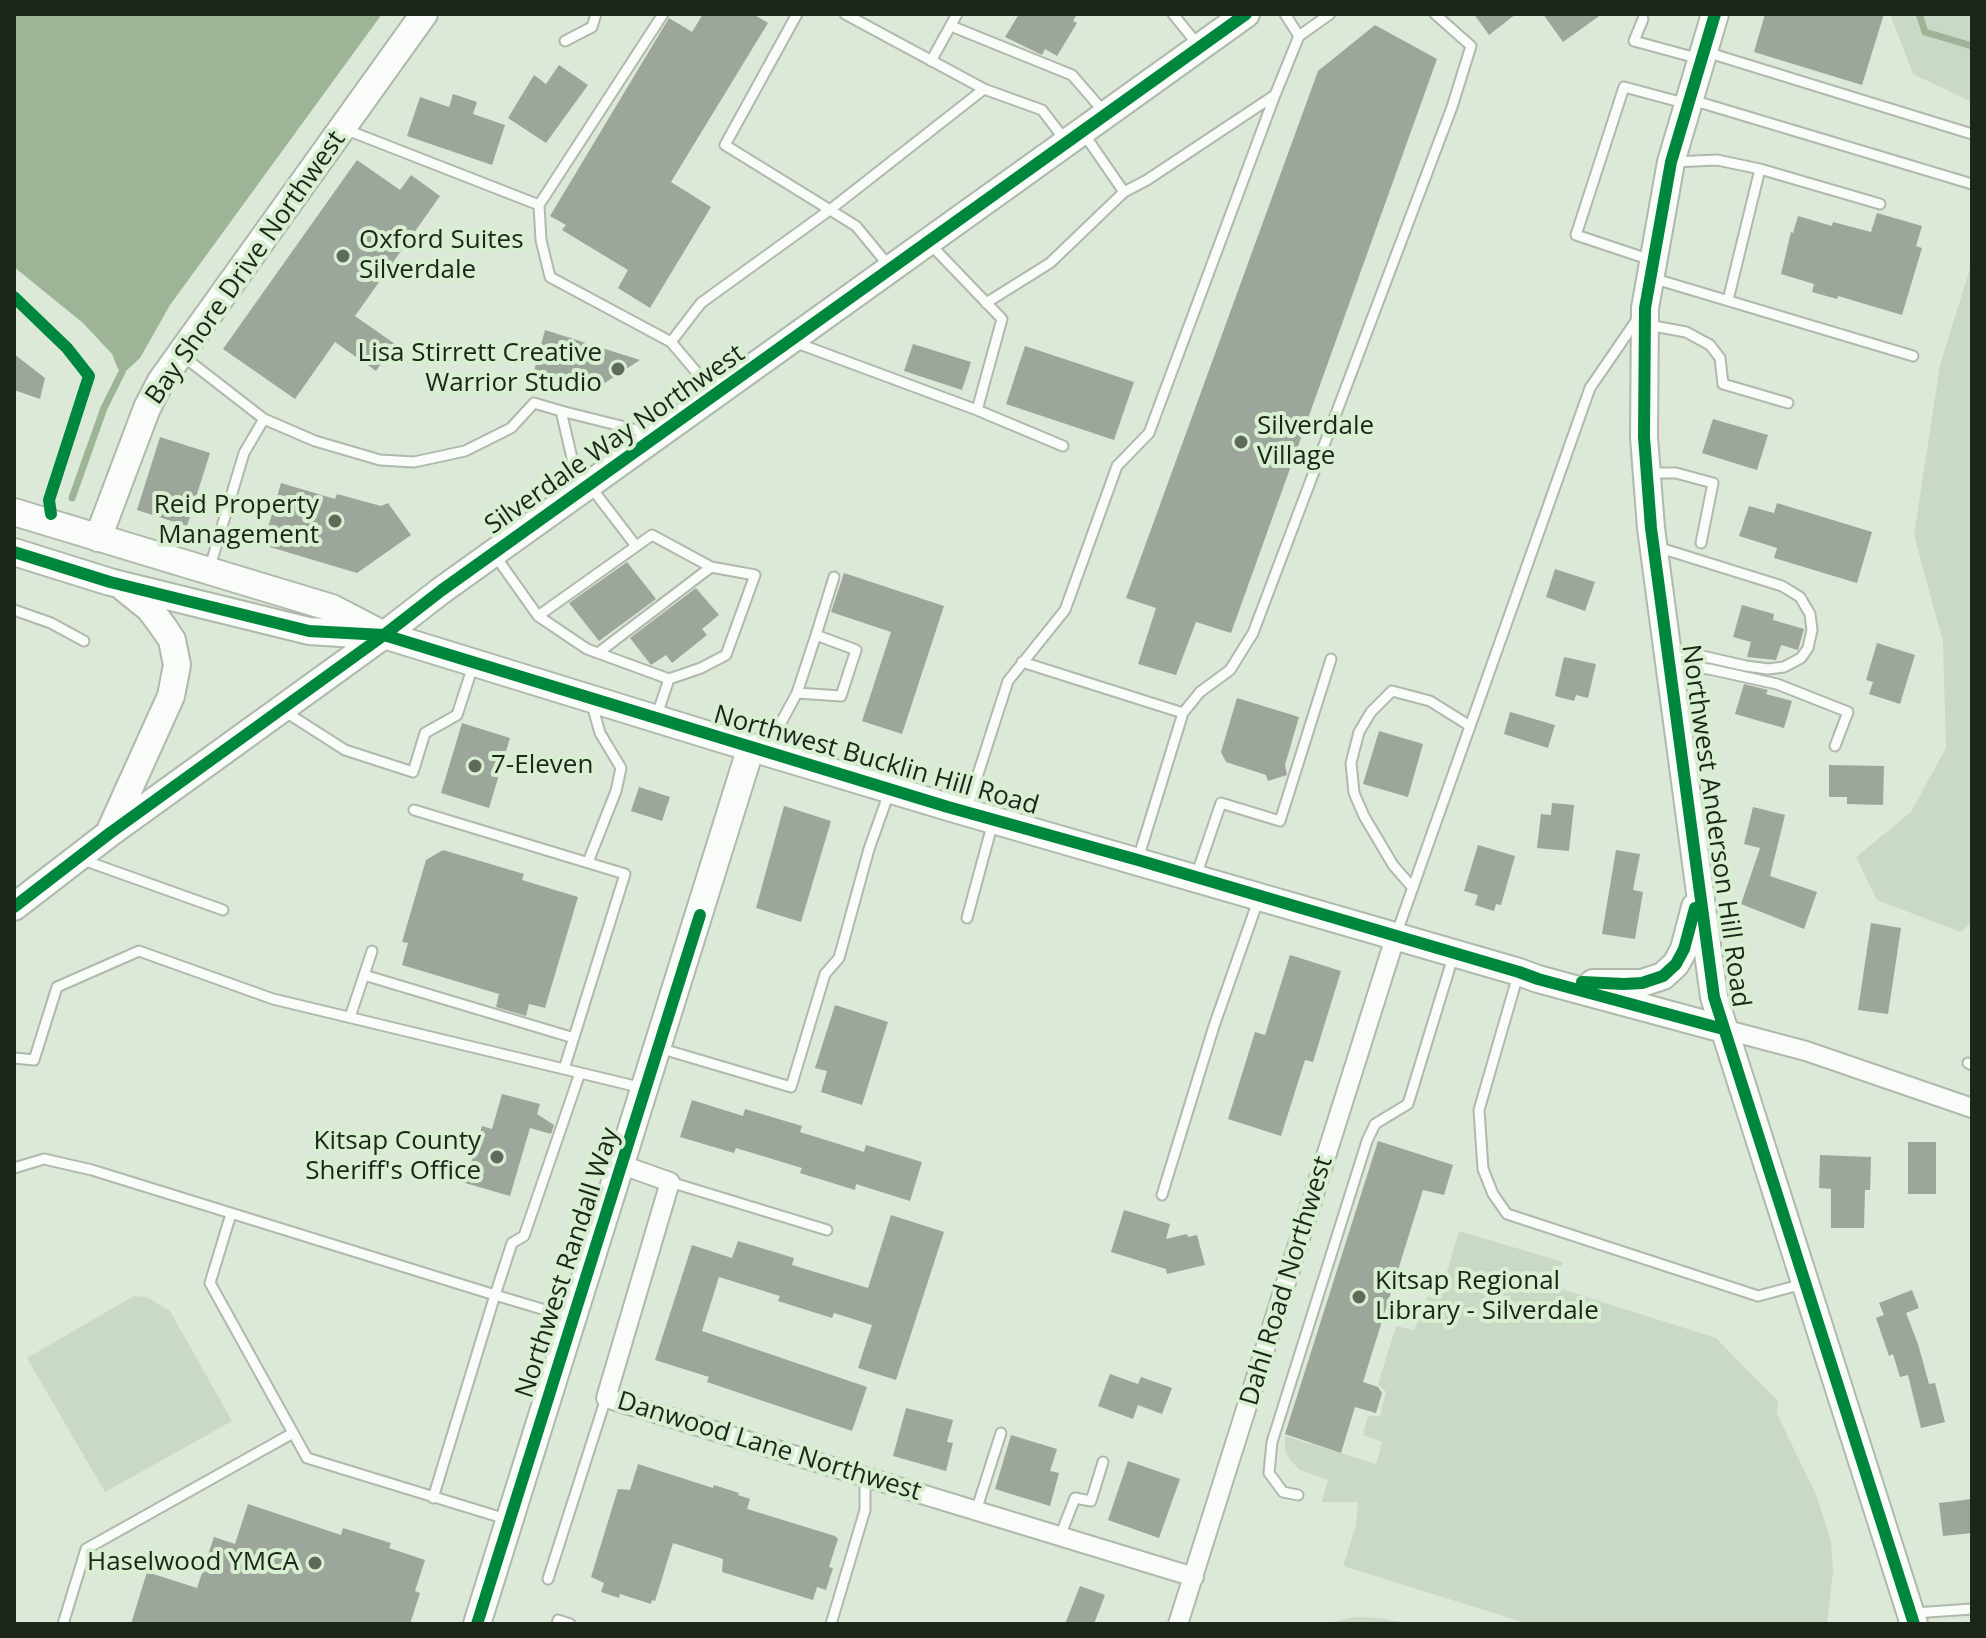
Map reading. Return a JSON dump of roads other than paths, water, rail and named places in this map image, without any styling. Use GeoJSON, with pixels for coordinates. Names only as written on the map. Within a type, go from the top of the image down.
{"type":"FeatureCollection","features":[{"type":"Feature","properties":{"kind":"main road","name":"Bay Shore Drive Northwest"},"geometry":{"type":"LineString","coordinates":[[98,538],[147,408],[180,354],[424,14]]}},
{"type":"Feature","properties":{"kind":"main road","name":"Silverdale Way Northwest"},"geometry":{"type":"LineString","coordinates":[[14,907],[110,833],[494,553],[1246,14]]}},
{"type":"Feature","properties":{"kind":"main road","name":"Northwest Anderson Hill Road"},"geometry":{"type":"LineString","coordinates":[[1715,14],[1671,162],[1644,316],[1642,391],[1654,546],[1714,997],[1912,1619]]}},
{"type":"Feature","properties":{"kind":"main road","name":"Northwest Bucklin Hill Road"},"geometry":{"type":"LineString","coordinates":[[14,512],[332,608],[384,635],[761,750],[1395,938],[1723,1029]]}},
{"type":"Feature","properties":{"kind":"main road","name":"Northwest Bucklin Hill Road"},"geometry":{"type":"LineString","coordinates":[[21,554],[54,553],[98,538]]}},
{"type":"Feature","properties":{"kind":"main road","name":"Northwest Bucklin Hill Road"},"geometry":{"type":"LineString","coordinates":[[21,554],[110,582],[309,631],[384,635]]}},
{"type":"Feature","properties":{"kind":"main road"},"geometry":{"type":"LineString","coordinates":[[110,582],[129,590],[150,609],[172,640],[177,665],[171,696],[110,833]]}},
{"type":"Feature","properties":{"kind":"main road","name":"Northwest Randall Way"},"geometry":{"type":"LineString","coordinates":[[477,1624],[659,1048],[761,750]]}},
{"type":"Feature","properties":{"kind":"main road"},"geometry":{"type":"LineString","coordinates":[[1528,976],[1624,984],[1642,983],[1663,976],[1676,964],[1684,949],[1693,920],[1697,884]]}},
{"type":"Feature","properties":{"kind":"street","name":"Dahl Road Northwest"},"geometry":{"type":"LineString","coordinates":[[1178,1624],[1395,938]]}},
{"type":"Feature","properties":{"kind":"street"},"geometry":{"type":"LineString","coordinates":[[1723,1029],[1806,1051],[1972,1108]]}},
{"type":"Feature","properties":{"kind":"street"},"geometry":{"type":"LineString","coordinates":[[622,1165],[670,1182]]}},
{"type":"Feature","properties":{"kind":"street","name":"Danwood Lane Northwest"},"geometry":{"type":"LineString","coordinates":[[670,1182],[606,1398],[1194,1577]]}},
{"type":"Feature","properties":{"kind":"lane"},"geometry":{"type":"LineString","coordinates":[[565,41],[592,27],[596,14]]}},
{"type":"Feature","properties":{"kind":"lane"},"geometry":{"type":"LineString","coordinates":[[663,14],[539,205],[541,240],[550,277],[671,342],[716,396]]}},
{"type":"Feature","properties":{"kind":"lane"},"geometry":{"type":"LineString","coordinates":[[797,14],[725,145],[856,226],[891,269]]}},
{"type":"Feature","properties":{"kind":"lane"},"geometry":{"type":"LineString","coordinates":[[845,14],[984,89],[1042,110],[1075,138],[1124,192]]}},
{"type":"Feature","properties":{"kind":"lane"},"geometry":{"type":"LineString","coordinates":[[931,61],[957,14]]}},
{"type":"Feature","properties":{"kind":"lane"},"geometry":{"type":"LineString","coordinates":[[1173,14],[1200,47]]}},
{"type":"Feature","properties":{"kind":"lane"},"geometry":{"type":"LineString","coordinates":[[1285,14],[1299,36]]}},
{"type":"Feature","properties":{"kind":"lane"},"geometry":{"type":"LineString","coordinates":[[966,811],[1008,681],[1065,610],[1117,466],[1149,433],[1299,36],[1330,14]]}},
{"type":"Feature","properties":{"kind":"lane"},"geometry":{"type":"LineString","coordinates":[[1138,860],[1183,713],[1200,692],[1230,670],[1253,633],[1452,107],[1471,46],[1435,14]]}},
{"type":"Feature","properties":{"kind":"lane"},"geometry":{"type":"LineString","coordinates":[[1643,19],[1634,41],[1702,55],[1972,134]]}},
{"type":"Feature","properties":{"kind":"lane"},"geometry":{"type":"LineString","coordinates":[[951,26],[1072,75],[1106,115]]}},
{"type":"Feature","properties":{"kind":"lane"},"geometry":{"type":"LineString","coordinates":[[1913,356],[1728,300],[1576,235],[1624,87],[1688,101],[1972,184]]}},
{"type":"Feature","properties":{"kind":"lane"},"geometry":{"type":"LineString","coordinates":[[671,342],[701,303],[831,209],[984,89]]}},
{"type":"Feature","properties":{"kind":"lane"},"geometry":{"type":"LineString","coordinates":[[986,303],[1050,263],[1124,192],[1160,172],[1275,95]]}},
{"type":"Feature","properties":{"kind":"lane"},"geometry":{"type":"LineString","coordinates":[[344,129],[539,205]]}},
{"type":"Feature","properties":{"kind":"lane"},"geometry":{"type":"LineString","coordinates":[[1671,162],[1717,160],[1760,169],[1880,204]]}},
{"type":"Feature","properties":{"kind":"lane"},"geometry":{"type":"LineString","coordinates":[[1728,300],[1760,169]]}},
{"type":"Feature","properties":{"kind":"lane"},"geometry":{"type":"LineString","coordinates":[[929,243],[1002,319],[977,410]]}},
{"type":"Feature","properties":{"kind":"lane"},"geometry":{"type":"LineString","coordinates":[[1395,938],[1590,388],[1644,316],[1710,345],[1720,358],[1723,384],[1788,403]]}},
{"type":"Feature","properties":{"kind":"lane"},"geometry":{"type":"LineString","coordinates":[[792,341],[977,410],[1063,446]]}},
{"type":"Feature","properties":{"kind":"lane"},"geometry":{"type":"LineString","coordinates":[[180,354],[264,419],[315,441],[380,460],[414,462],[465,451],[511,428],[534,403],[660,436]]}},
{"type":"Feature","properties":{"kind":"lane"},"geometry":{"type":"LineString","coordinates":[[561,411],[585,490],[636,546]]}},
{"type":"Feature","properties":{"kind":"lane"},"geometry":{"type":"LineString","coordinates":[[212,560],[244,453],[264,419]]}},
{"type":"Feature","properties":{"kind":"lane"},"geometry":{"type":"LineString","coordinates":[[1646,473],[1676,473],[1713,483],[1701,543]]}},
{"type":"Feature","properties":{"kind":"lane"},"geometry":{"type":"LineString","coordinates":[[494,553],[538,616],[587,649],[669,679],[726,655],[755,575],[711,567],[652,535],[538,616]]}},
{"type":"Feature","properties":{"kind":"lane"},"geometry":{"type":"LineString","coordinates":[[1654,546],[1782,586],[1800,597],[1810,614],[1812,630],[1808,648],[1801,658],[1784,667],[1768,669],[1668,657]]}},
{"type":"Feature","properties":{"kind":"lane"},"geometry":{"type":"LineString","coordinates":[[598,653],[711,567]]}},
{"type":"Feature","properties":{"kind":"lane"},"geometry":{"type":"LineString","coordinates":[[761,750],[777,730],[797,693],[834,577]]}},
{"type":"Feature","properties":{"kind":"lane"},"geometry":{"type":"LineString","coordinates":[[14,610],[51,623],[84,641]]}},
{"type":"Feature","properties":{"kind":"lane"},"geometry":{"type":"LineString","coordinates":[[797,693],[841,696],[856,650],[816,635]]}},
{"type":"Feature","properties":{"kind":"lane"},"geometry":{"type":"LineString","coordinates":[[1668,657],[1777,684],[1848,712],[1835,746]]}},
{"type":"Feature","properties":{"kind":"lane"},"geometry":{"type":"LineString","coordinates":[[1195,878],[1221,803],[1280,821],[1331,659]]}},
{"type":"Feature","properties":{"kind":"lane"},"geometry":{"type":"LineString","coordinates":[[1022,662],[1183,713]]}},
{"type":"Feature","properties":{"kind":"lane"},"geometry":{"type":"LineString","coordinates":[[281,709],[345,750],[413,772],[425,733],[457,715],[474,663]]}},
{"type":"Feature","properties":{"kind":"lane"},"geometry":{"type":"LineString","coordinates":[[656,718],[669,679]]}},
{"type":"Feature","properties":{"kind":"lane"},"geometry":{"type":"LineString","coordinates":[[1413,888],[1393,865],[1354,793],[1351,763],[1359,732],[1371,712],[1392,691],[1430,701],[1470,726]]}},
{"type":"Feature","properties":{"kind":"lane"},"geometry":{"type":"LineString","coordinates":[[588,862],[616,791],[621,768],[600,733],[590,698]]}},
{"type":"Feature","properties":{"kind":"lane"},"geometry":{"type":"LineString","coordinates":[[659,1048],[791,1087],[825,974],[839,958],[869,849],[890,788]]}},
{"type":"Feature","properties":{"kind":"lane"},"geometry":{"type":"LineString","coordinates":[[414,810],[625,874],[564,1069]]}},
{"type":"Feature","properties":{"kind":"lane"},"geometry":{"type":"LineString","coordinates":[[967,918],[994,819]]}},
{"type":"Feature","properties":{"kind":"lane"},"geometry":{"type":"LineString","coordinates":[[78,858],[223,910]]}},
{"type":"Feature","properties":{"kind":"lane"},"geometry":{"type":"LineString","coordinates":[[1162,1195],[1214,1026],[1260,898]]}},
{"type":"Feature","properties":{"kind":"lane"},"geometry":{"type":"LineString","coordinates":[[14,1058],[34,1060],[57,987],[139,951],[273,999],[646,1089]]}},
{"type":"Feature","properties":{"kind":"lane"},"geometry":{"type":"LineString","coordinates":[[350,1017],[372,951]]}},
{"type":"Feature","properties":{"kind":"lane"},"geometry":{"type":"LineString","coordinates":[[1298,1495],[1283,1492],[1269,1473],[1272,1442],[1367,1141],[1375,1124],[1408,1104],[1454,953]]}},
{"type":"Feature","properties":{"kind":"lane"},"geometry":{"type":"LineString","coordinates":[[364,975],[574,1038]]}},
{"type":"Feature","properties":{"kind":"lane"},"geometry":{"type":"LineString","coordinates":[[1528,976],[1479,1110],[1483,1169],[1493,1194],[1507,1214],[1758,1296],[1806,1284]]}},
{"type":"Feature","properties":{"kind":"lane"},"geometry":{"type":"LineString","coordinates":[[433,1498],[512,1243],[524,1236],[580,1073]]}},
{"type":"Feature","properties":{"kind":"lane"},"geometry":{"type":"LineString","coordinates":[[14,1168],[44,1159],[92,1170],[574,1319]]}},
{"type":"Feature","properties":{"kind":"lane"},"geometry":{"type":"LineString","coordinates":[[670,1182],[827,1230]]}},
{"type":"Feature","properties":{"kind":"lane"},"geometry":{"type":"LineString","coordinates":[[231,1214],[210,1283],[307,1458],[510,1520]]}},
{"type":"Feature","properties":{"kind":"lane"},"geometry":{"type":"LineString","coordinates":[[548,1579],[606,1398]]}},
{"type":"Feature","properties":{"kind":"lane"},"geometry":{"type":"LineString","coordinates":[[63,1624],[86,1549],[293,1433]]}},
{"type":"Feature","properties":{"kind":"lane"},"geometry":{"type":"LineString","coordinates":[[976,1511],[1001,1433]]}},
{"type":"Feature","properties":{"kind":"lane"},"geometry":{"type":"LineString","coordinates":[[1060,1536],[1075,1498],[1091,1501],[1103,1462]]}},
{"type":"Feature","properties":{"kind":"lane"},"geometry":{"type":"LineString","coordinates":[[831,1624],[865,1510],[865,1476]]}},
{"type":"Feature","properties":{"kind":"lane"},"geometry":{"type":"LineString","coordinates":[[1912,1619],[1972,1609]]}},
{"type":"Feature","properties":{"kind":"lane"},"geometry":{"type":"LineString","coordinates":[[557,1624],[558,1620],[570,1624]]}},
{"type":"Feature","properties":{"kind":"waterway"},"geometry":{"type":"LineString","coordinates":[[1919,14],[1925,32],[1972,46]]}},
{"type":"Feature","properties":{"kind":"waterway"},"geometry":{"type":"LineString","coordinates":[[72,498],[104,408],[122,372]]}},
{"type":"Feature","properties":{"kind":"place","name":"Oxford Suites Silverdale"},"geometry":{"type":"Point","coordinates":[343,256]}},
{"type":"Feature","properties":{"kind":"place","name":"Lisa Stirrett Creative Warrior Studio"},"geometry":{"type":"Point","coordinates":[618,369]}},
{"type":"Feature","properties":{"kind":"place","name":"Silverdale Village"},"geometry":{"type":"Point","coordinates":[1241,442]}},
{"type":"Feature","properties":{"kind":"place","name":"Reid Property Management"},"geometry":{"type":"Point","coordinates":[335,521]}},
{"type":"Feature","properties":{"kind":"place","name":"7-Eleven"},"geometry":{"type":"Point","coordinates":[475,766]}},
{"type":"Feature","properties":{"kind":"place","name":"Kitsap County Sheriff's Office"},"geometry":{"type":"Point","coordinates":[497,1157]}},
{"type":"Feature","properties":{"kind":"place","name":"Kitsap Regional Library - Silverdale"},"geometry":{"type":"Point","coordinates":[1359,1297]}},
{"type":"Feature","properties":{"kind":"place","name":"Haselwood YMCA"},"geometry":{"type":"Point","coordinates":[315,1563]}}]}
